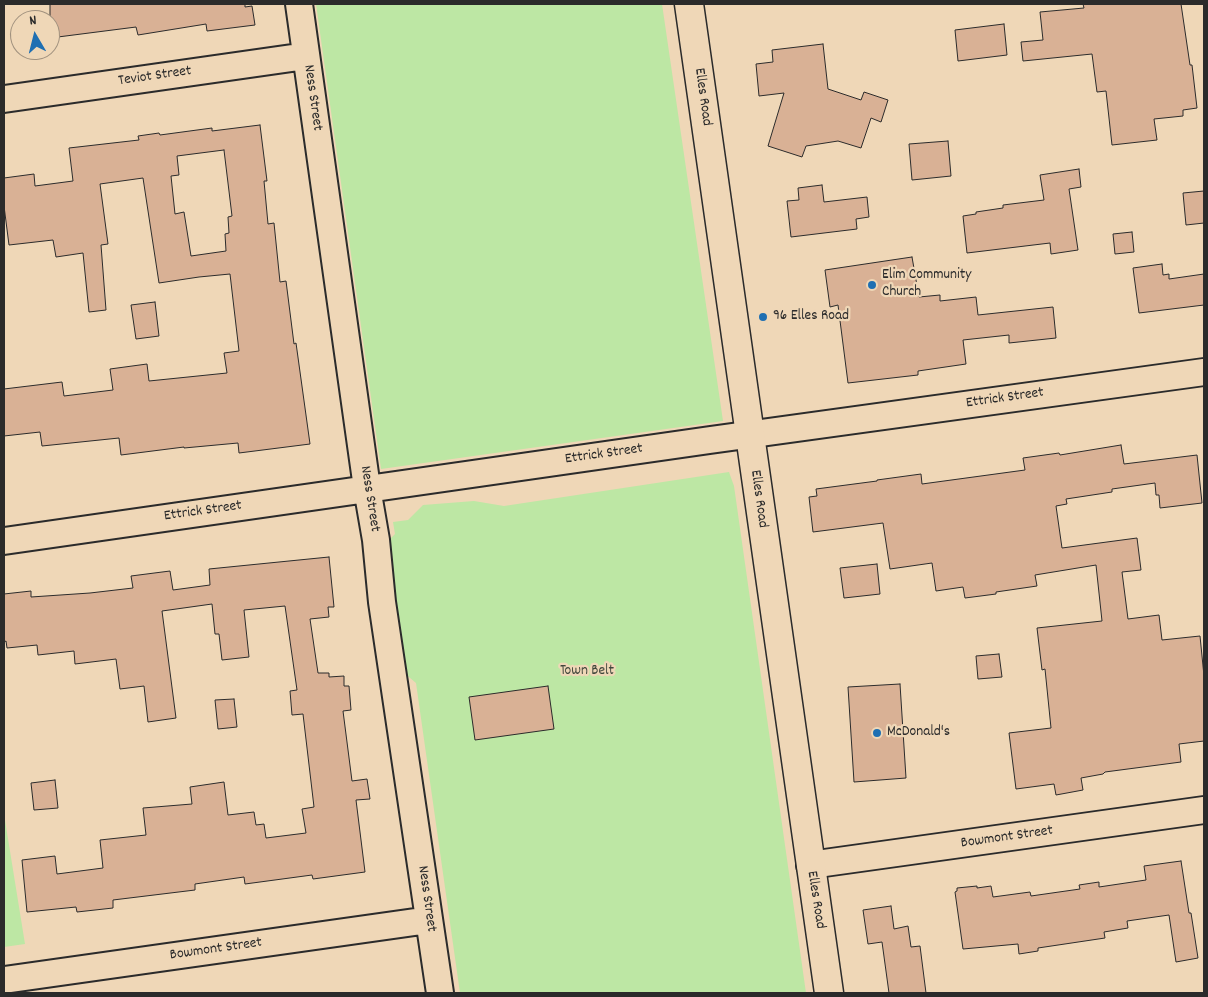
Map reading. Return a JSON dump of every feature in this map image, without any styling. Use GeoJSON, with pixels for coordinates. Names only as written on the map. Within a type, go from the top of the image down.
{"type":"FeatureCollection","features":[{"type":"Feature","properties":{"kind":"main road","name":"Elles Road"},"geometry":{"type":"LineString","coordinates":[[689,4],[829,993]]}},
{"type":"Feature","properties":{"kind":"street","name":"Ness Street"},"geometry":{"type":"LineString","coordinates":[[299,4],[367,488],[376,540],[382,602],[440,993]]}},
{"type":"Feature","properties":{"kind":"street","name":"Teviot Street"},"geometry":{"type":"LineString","coordinates":[[4,99],[306,56]]}},
{"type":"Feature","properties":{"kind":"street","name":"Ettrick Street"},"geometry":{"type":"LineString","coordinates":[[4,541],[367,488],[1204,372]]}},
{"type":"Feature","properties":{"kind":"street","name":"Bowmont Street"},"geometry":{"type":"LineString","coordinates":[[810,865],[1204,810]]}},
{"type":"Feature","properties":{"kind":"street","name":"Bowmont Street"},"geometry":{"type":"LineString","coordinates":[[4,980],[429,920]]}},
{"type":"Feature","properties":{"kind":"green space"},"geometry":{"type":"Polygon","coordinates":[[[316,4],[662,4],[723,421],[381,469],[316,4]]]}},
{"type":"Feature","properties":{"kind":"green space","name":"Town Belt"},"geometry":{"type":"Polygon","coordinates":[[[729,472],[734,486],[806,993],[460,993],[416,683],[403,672],[384,545],[395,534],[393,522],[408,520],[423,505],[474,501],[504,506],[729,472]]]}},
{"type":"Feature","properties":{"kind":"green space"},"geometry":{"type":"Polygon","coordinates":[[[4,814],[25,944],[4,947],[4,814]]]}},
{"type":"Feature","properties":{"kind":"building"},"geometry":{"type":"Polygon","coordinates":[[[50,4],[245,4],[245,7],[252,6],[255,25],[207,31],[206,24],[138,35],[136,27],[60,37],[60,10],[50,10],[50,4]]]}},
{"type":"Feature","properties":{"kind":"building"},"geometry":{"type":"Polygon","coordinates":[[[1083,4],[1181,4],[1190,65],[1192,65],[1197,108],[1183,110],[1183,116],[1154,119],[1157,140],[1112,145],[1106,91],[1097,92],[1092,54],[1023,61],[1021,42],[1043,40],[1040,12],[1084,8],[1083,4]]]}},
{"type":"Feature","properties":{"kind":"building"},"geometry":{"type":"Polygon","coordinates":[[[1004,24],[1007,55],[958,61],[955,30],[1004,24]]]}},
{"type":"Feature","properties":{"kind":"building"},"geometry":{"type":"Polygon","coordinates":[[[823,44],[828,89],[861,100],[864,92],[888,100],[881,122],[871,118],[861,148],[838,141],[806,146],[802,157],[768,146],[784,93],[759,96],[756,64],[773,62],[772,50],[823,44]]]}},
{"type":"Feature","properties":{"kind":"building"},"geometry":{"type":"Polygon","coordinates":[[[260,125],[267,181],[264,181],[268,224],[274,223],[280,282],[286,281],[310,444],[239,453],[238,443],[184,447],[121,455],[119,438],[42,446],[40,432],[4,436],[4,389],[62,382],[64,396],[113,390],[110,369],[147,364],[149,381],[227,373],[224,353],[239,351],[230,274],[159,283],[143,178],[100,184],[108,244],[101,245],[106,310],[89,312],[83,253],[56,257],[53,240],[9,245],[4,206],[4,178],[34,174],[35,186],[73,181],[69,148],[139,140],[138,136],[159,133],[160,135],[212,128],[212,131],[260,125]],[[224,150],[177,156],[179,175],[171,176],[175,214],[184,212],[191,256],[226,251],[225,234],[229,233],[228,217],[232,216],[224,150]]]}},
{"type":"Feature","properties":{"kind":"building"},"geometry":{"type":"Polygon","coordinates":[[[948,141],[951,176],[912,180],[909,144],[948,141]]]}},
{"type":"Feature","properties":{"kind":"building"},"geometry":{"type":"Polygon","coordinates":[[[1079,169],[1081,187],[1069,189],[1078,250],[1051,254],[1050,243],[967,253],[963,216],[1003,208],[1003,205],[1044,200],[1040,175],[1079,169]]]}},
{"type":"Feature","properties":{"kind":"building"},"geometry":{"type":"Polygon","coordinates":[[[822,185],[824,202],[867,197],[869,217],[856,219],[857,229],[791,237],[787,201],[799,200],[798,188],[822,185]]]}},
{"type":"Feature","properties":{"kind":"building"},"geometry":{"type":"Polygon","coordinates":[[[1204,191],[1204,223],[1186,225],[1183,193],[1204,191]]]}},
{"type":"Feature","properties":{"kind":"building"},"geometry":{"type":"Polygon","coordinates":[[[1132,232],[1134,252],[1115,254],[1113,234],[1132,232]]]}},
{"type":"Feature","properties":{"kind":"building"},"geometry":{"type":"Polygon","coordinates":[[[912,257],[919,297],[940,295],[940,301],[976,297],[978,315],[1053,307],[1056,338],[1009,343],[1009,335],[963,340],[966,364],[918,371],[918,375],[848,383],[838,305],[830,307],[825,270],[912,257]]]}},
{"type":"Feature","properties":{"kind":"building"},"geometry":{"type":"Polygon","coordinates":[[[1162,264],[1163,275],[1169,274],[1169,279],[1204,274],[1204,305],[1139,313],[1133,268],[1162,264]]]}},
{"type":"Feature","properties":{"kind":"building"},"geometry":{"type":"Polygon","coordinates":[[[155,302],[159,336],[136,339],[131,305],[155,302]]]}},
{"type":"Feature","properties":{"kind":"building"},"geometry":{"type":"Polygon","coordinates":[[[1121,445],[1124,464],[1197,455],[1202,503],[1160,508],[1159,495],[1156,495],[1155,483],[1112,489],[1112,492],[1066,499],[1067,504],[1056,506],[1062,548],[1137,538],[1141,570],[1122,572],[1128,619],[1159,615],[1162,640],[1200,636],[1204,676],[1204,741],[1179,744],[1181,762],[1105,772],[1081,778],[1083,790],[1056,795],[1054,784],[1016,789],[1009,733],[1051,728],[1045,669],[1042,670],[1037,628],[1102,621],[1096,565],[1035,575],[1037,586],[965,598],[963,587],[936,591],[932,563],[890,569],[883,523],[813,532],[809,497],[817,496],[816,489],[921,474],[922,484],[1025,470],[1023,458],[1059,453],[1060,455],[1121,445]]]}},
{"type":"Feature","properties":{"kind":"building"},"geometry":{"type":"Polygon","coordinates":[[[329,557],[334,607],[328,607],[329,617],[310,619],[318,673],[329,673],[329,677],[344,676],[344,686],[349,686],[351,710],[343,711],[352,781],[367,779],[370,799],[356,800],[365,872],[313,879],[312,875],[245,884],[244,877],[195,884],[195,890],[113,900],[113,908],[77,912],[76,907],[27,912],[22,860],[55,856],[57,874],[103,868],[100,840],[146,835],[143,808],[192,804],[190,787],[224,782],[228,815],[254,812],[256,825],[264,824],[266,838],[306,833],[302,809],[314,807],[303,714],[292,715],[290,691],[297,690],[285,606],[244,610],[249,657],[222,660],[219,634],[215,634],[212,604],[162,611],[176,718],[148,722],[144,686],[120,689],[116,659],[75,664],[74,651],[38,655],[37,645],[7,648],[6,641],[4,642],[4,594],[31,591],[31,597],[133,588],[131,576],[170,571],[173,590],[210,585],[209,569],[329,557]]]}},
{"type":"Feature","properties":{"kind":"building"},"geometry":{"type":"Polygon","coordinates":[[[877,564],[880,594],[844,598],[840,568],[877,564]]]}},
{"type":"Feature","properties":{"kind":"building"},"geometry":{"type":"Polygon","coordinates":[[[999,654],[1002,677],[978,679],[976,656],[999,654]]]}},
{"type":"Feature","properties":{"kind":"building","name":"McDonald's"},"geometry":{"type":"Polygon","coordinates":[[[900,684],[906,778],[854,782],[848,687],[900,684]]]}},
{"type":"Feature","properties":{"kind":"building"},"geometry":{"type":"Polygon","coordinates":[[[548,686],[554,729],[475,740],[469,697],[548,686]]]}},
{"type":"Feature","properties":{"kind":"building"},"geometry":{"type":"Polygon","coordinates":[[[234,699],[237,727],[218,729],[215,700],[234,699]]]}},
{"type":"Feature","properties":{"kind":"building"},"geometry":{"type":"Polygon","coordinates":[[[55,780],[58,808],[34,810],[31,783],[55,780]]]}},
{"type":"Feature","properties":{"kind":"building"},"geometry":{"type":"Polygon","coordinates":[[[1181,861],[1198,958],[1176,962],[1169,915],[1127,921],[1128,928],[1104,932],[1105,938],[1038,948],[1038,951],[1019,954],[1018,944],[963,949],[955,892],[957,888],[991,886],[993,897],[1030,892],[1031,896],[1080,889],[1079,885],[1099,882],[1099,887],[1146,880],[1144,866],[1181,861]]]}},
{"type":"Feature","properties":{"kind":"building"},"geometry":{"type":"Polygon","coordinates":[[[891,906],[894,929],[908,926],[911,947],[920,946],[926,993],[889,993],[882,942],[868,944],[863,910],[891,906]]]}},
{"type":"Feature","properties":{"kind":"place","name":"Elim Community Church"},"geometry":{"type":"Point","coordinates":[872,285]}},
{"type":"Feature","properties":{"kind":"place","name":"96 Elles Road"},"geometry":{"type":"Point","coordinates":[763,317]}},
{"type":"Feature","properties":{"kind":"place","name":"McDonald's"},"geometry":{"type":"Point","coordinates":[877,733]}}]}
